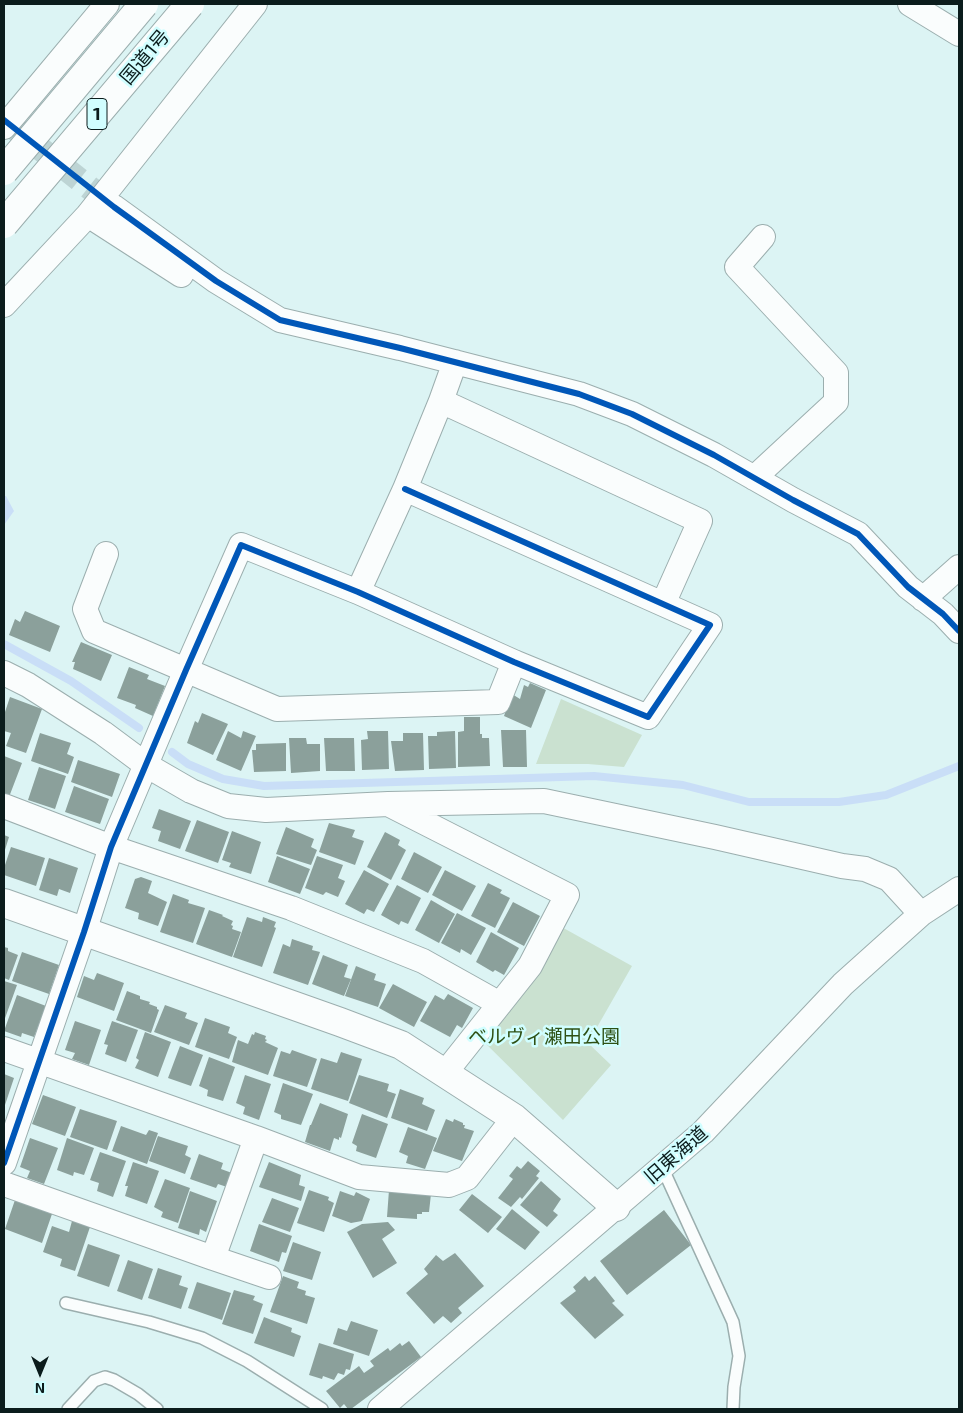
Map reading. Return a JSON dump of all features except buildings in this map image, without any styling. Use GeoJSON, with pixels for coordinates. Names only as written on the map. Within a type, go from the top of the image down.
{"type":"FeatureCollection","features":[{"type":"Feature","properties":{"kind":"main road","name":"国道1号"},"geometry":{"type":"LineString","coordinates":[[4,171],[144,4]]}},
{"type":"Feature","properties":{"kind":"main road","name":"国道1号"},"geometry":{"type":"LineString","coordinates":[[4,224],[190,4]]}},
{"type":"Feature","properties":{"kind":"main road"},"geometry":{"type":"LineString","coordinates":[[4,903],[401,1045],[514,1118],[616,1207]]}},
{"type":"Feature","properties":{"kind":"street"},"geometry":{"type":"LineString","coordinates":[[8,114],[107,4]]}},
{"type":"Feature","properties":{"kind":"street"},"geometry":{"type":"LineString","coordinates":[[4,305],[88,214],[112,198],[255,4]]}},
{"type":"Feature","properties":{"kind":"street"},"geometry":{"type":"LineString","coordinates":[[910,4],[959,34]]}},
{"type":"Feature","properties":{"kind":"street"},"geometry":{"type":"LineString","coordinates":[[112,198],[216,281],[280,320],[579,394],[632,414],[714,455],[858,534],[908,587],[943,614],[959,631]]}},
{"type":"Feature","properties":{"kind":"street"},"geometry":{"type":"LineString","coordinates":[[88,214],[226,304],[236,293]]}},
{"type":"Feature","properties":{"kind":"street"},"geometry":{"type":"LineString","coordinates":[[754,478],[836,402],[836,373],[737,267],[763,237]]}},
{"type":"Feature","properties":{"kind":"street"},"geometry":{"type":"LineString","coordinates":[[358,592],[405,489],[455,362]]}},
{"type":"Feature","properties":{"kind":"street"},"geometry":{"type":"LineString","coordinates":[[441,401],[700,521],[663,604]]}},
{"type":"Feature","properties":{"kind":"street"},"geometry":{"type":"LineString","coordinates":[[4,1163],[84,932],[111,847],[241,545],[358,592],[514,662],[648,717],[710,625],[405,489]]}},
{"type":"Feature","properties":{"kind":"street"},"geometry":{"type":"LineString","coordinates":[[106,554],[85,609],[94,631],[277,709],[498,702],[514,662]]}},
{"type":"Feature","properties":{"kind":"street"},"geometry":{"type":"LineString","coordinates":[[923,600],[959,567]]}},
{"type":"Feature","properties":{"kind":"street"},"geometry":{"type":"LineString","coordinates":[[4,673],[103,733],[146,765],[191,792],[228,806],[266,810],[388,804],[544,801],[842,866],[865,869],[889,879],[921,914]]}},
{"type":"Feature","properties":{"kind":"street"},"geometry":{"type":"LineString","coordinates":[[388,804],[567,895],[530,966],[445,1073]]}},
{"type":"Feature","properties":{"kind":"street"},"geometry":{"type":"LineString","coordinates":[[4,806],[111,847],[292,908],[423,961],[500,1004]]}},
{"type":"Feature","properties":{"kind":"street","name":"旧東海道"},"geometry":{"type":"LineString","coordinates":[[380,1409],[703,1132],[843,984],[921,914],[959,889]]}},
{"type":"Feature","properties":{"kind":"street"},"geometry":{"type":"LineString","coordinates":[[4,1049],[256,1138],[360,1177],[449,1185],[467,1178],[514,1118]]}},
{"type":"Feature","properties":{"kind":"street"},"geometry":{"type":"LineString","coordinates":[[213,1258],[256,1138]]}},
{"type":"Feature","properties":{"kind":"street"},"geometry":{"type":"LineString","coordinates":[[4,1184],[270,1277]]}},
{"type":"Feature","properties":{"kind":"lane"},"geometry":{"type":"LineString","coordinates":[[662,1167],[733,1322],[739,1356],[733,1409]]}},
{"type":"Feature","properties":{"kind":"lane"},"geometry":{"type":"LineString","coordinates":[[66,1303],[149,1322],[202,1338],[247,1360],[322,1409]]}},
{"type":"Feature","properties":{"kind":"lane"},"geometry":{"type":"LineString","coordinates":[[68,1409],[94,1381],[105,1377],[138,1394],[157,1409]]}},
{"type":"Feature","properties":{"kind":"green space"},"geometry":{"type":"Polygon","coordinates":[[[561,699],[642,735],[624,767],[588,764],[536,764],[561,699]]]}},
{"type":"Feature","properties":{"kind":"green space","name":"ベルヴィ瀬田公園"},"geometry":{"type":"Polygon","coordinates":[[[558,925],[632,966],[588,1043],[611,1065],[563,1120],[483,1041],[558,925]]]}},
{"type":"Feature","properties":{"kind":"water"},"geometry":{"type":"Polygon","coordinates":[[[4,496],[6,496],[14,511],[4,525],[4,496]]]}},
{"type":"Feature","properties":{"kind":"waterway"},"geometry":{"type":"LineString","coordinates":[[4,644],[71,681],[139,728]]}},
{"type":"Feature","properties":{"kind":"waterway"},"geometry":{"type":"LineString","coordinates":[[172,752],[188,764],[223,779],[264,786],[594,776],[683,785],[749,802],[839,802],[886,795],[959,766]]}},
{"type":"Feature","properties":{"kind":"tunnel"},"geometry":{"type":"LineString","coordinates":[[4,120],[114,207]]}},
{"type":"Feature","properties":{"kind":"cycle path"},"geometry":{"type":"LineString","coordinates":[[4,120],[114,207],[216,281],[280,320],[400,348],[579,394],[632,414],[714,455],[858,534],[908,587],[943,614],[959,631]]}},
{"type":"Feature","properties":{"kind":"cycle path"},"geometry":{"type":"LineString","coordinates":[[4,1163],[84,932],[111,847],[241,545],[358,592],[514,662],[648,717],[710,625],[405,489]]}}]}
